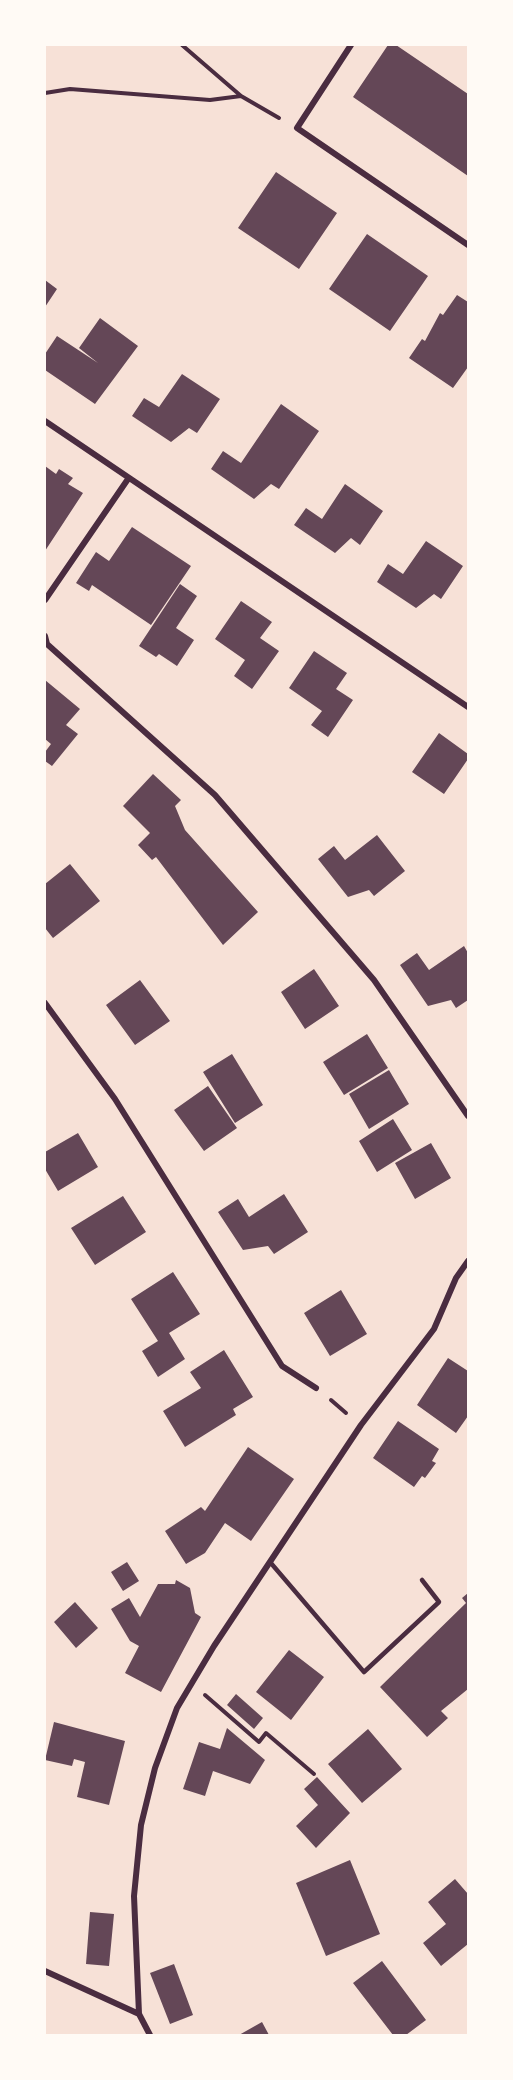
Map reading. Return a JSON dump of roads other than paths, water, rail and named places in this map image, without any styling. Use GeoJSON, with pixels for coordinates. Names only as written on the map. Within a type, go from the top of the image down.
{"type":"FeatureCollection","features":[{"type":"Feature","properties":{"kind":"street"},"geometry":{"type":"LineString","coordinates":[[351,45],[297,128],[468,245]]}},
{"type":"Feature","properties":{"kind":"street"},"geometry":{"type":"LineString","coordinates":[[45,421],[468,707]]}},
{"type":"Feature","properties":{"kind":"street"},"geometry":{"type":"LineString","coordinates":[[45,600],[128,479]]}},
{"type":"Feature","properties":{"kind":"street"},"geometry":{"type":"LineString","coordinates":[[45,636],[47,644],[215,795],[374,980],[468,1116]]}},
{"type":"Feature","properties":{"kind":"street"},"geometry":{"type":"LineString","coordinates":[[45,1003],[115,1099],[282,1366],[316,1388]]}},
{"type":"Feature","properties":{"kind":"street"},"geometry":{"type":"LineString","coordinates":[[150,2035],[139,2014],[134,1896],[141,1825],[155,1768],[177,1708],[191,1683],[361,1425],[434,1329],[456,1278],[468,1261]]}},
{"type":"Feature","properties":{"kind":"street"},"geometry":{"type":"LineString","coordinates":[[45,1971],[139,2014]]}},
{"type":"Feature","properties":{"kind":"lane"},"geometry":{"type":"LineString","coordinates":[[270,1562],[364,1672],[439,1602],[422,1580]]}}]}
